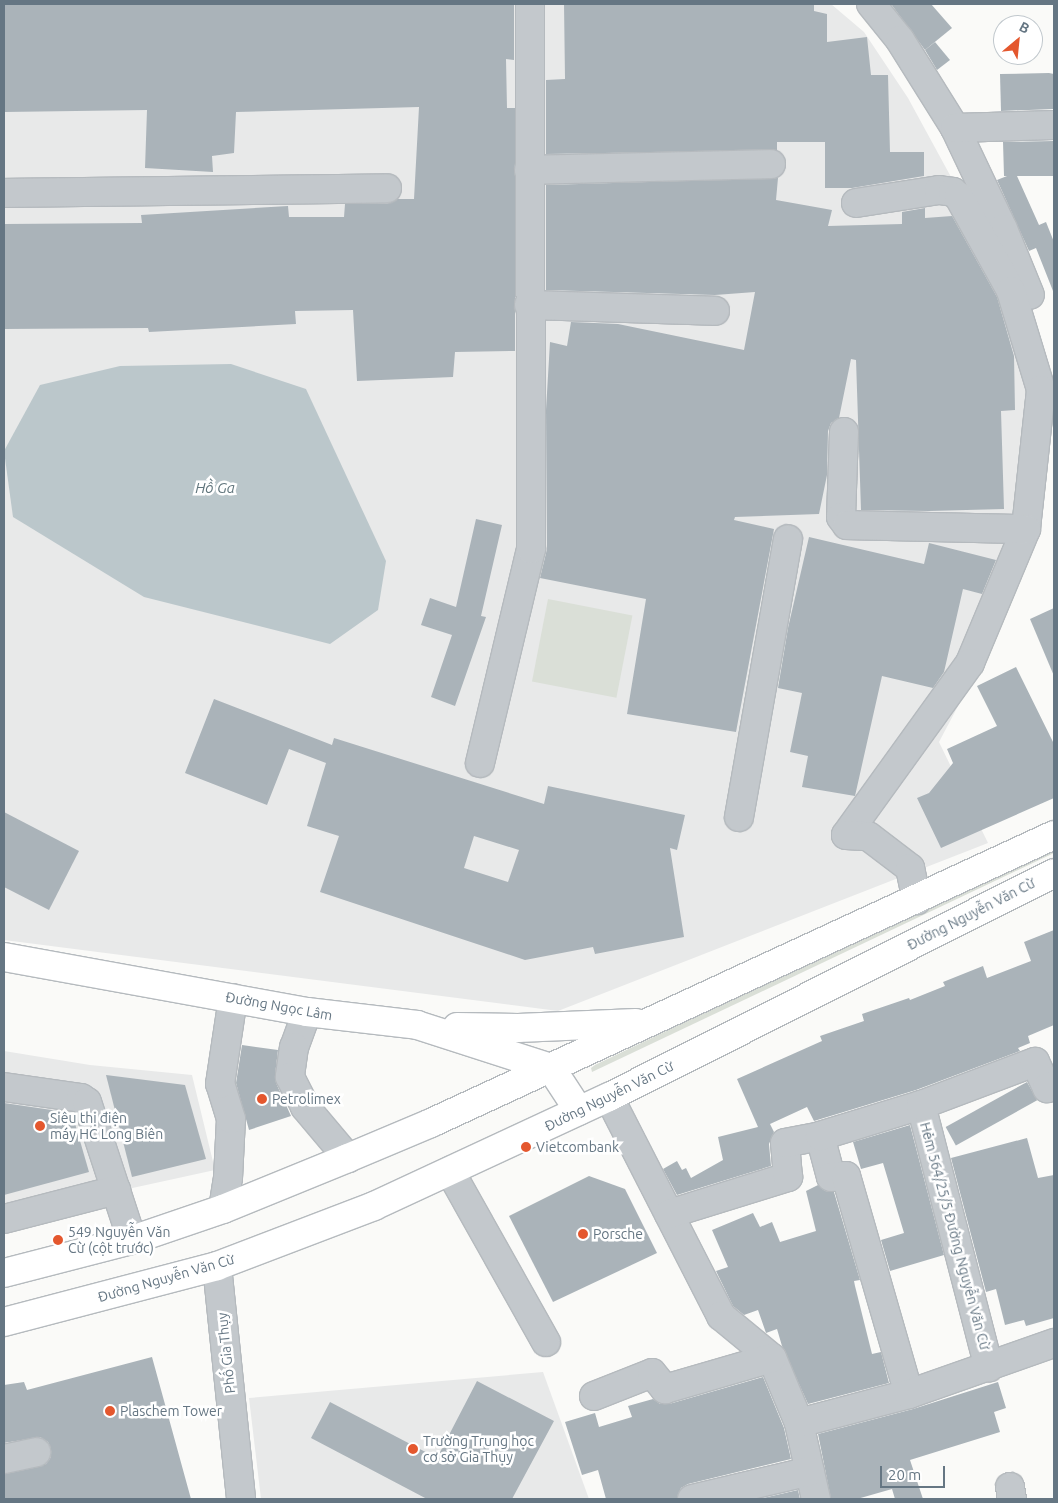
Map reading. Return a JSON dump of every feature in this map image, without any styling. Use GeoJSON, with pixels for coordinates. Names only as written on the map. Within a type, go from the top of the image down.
{"type":"FeatureCollection","features":[{"type":"Feature","properties":{"kind":"main road"},"geometry":{"type":"LineString","coordinates":[[4,1273],[132,1240],[223,1209],[348,1158],[431,1123],[917,900],[1054,835]]}},
{"type":"Feature","properties":{"kind":"main road","name":"Đường Nguyễn Văn Cừ"},"geometry":{"type":"LineString","coordinates":[[4,1322],[217,1266],[374,1206],[609,1097],[1054,873]]}},
{"type":"Feature","properties":{"kind":"main road","name":"Đường Ngọc Lâm"},"geometry":{"type":"LineString","coordinates":[[4,956],[307,1012],[417,1025],[551,1068]]}},
{"type":"Feature","properties":{"kind":"main road"},"geometry":{"type":"LineString","coordinates":[[417,1025],[501,1028],[648,1023]]}},
{"type":"Feature","properties":{"kind":"main road"},"geometry":{"type":"LineString","coordinates":[[551,1068],[579,1111]]}},
{"type":"Feature","properties":{"kind":"street"},"geometry":{"type":"LineString","coordinates":[[480,763],[532,549],[529,305],[530,4]]}},
{"type":"Feature","properties":{"kind":"street"},"geometry":{"type":"LineString","coordinates":[[871,4],[900,40],[954,128],[1003,229],[1035,306],[1040,342]]}},
{"type":"Feature","properties":{"kind":"street"},"geometry":{"type":"LineString","coordinates":[[954,128],[1054,125]]}},
{"type":"Feature","properties":{"kind":"street"},"geometry":{"type":"LineString","coordinates":[[529,170],[771,164]]}},
{"type":"Feature","properties":{"kind":"street"},"geometry":{"type":"LineString","coordinates":[[4,192],[386,188]]}},
{"type":"Feature","properties":{"kind":"street"},"geometry":{"type":"LineString","coordinates":[[856,203],[939,190],[953,192],[965,204],[1010,291],[1041,390],[1026,529],[970,664],[846,835],[868,836],[910,868],[917,900]]}},
{"type":"Feature","properties":{"kind":"street"},"geometry":{"type":"LineString","coordinates":[[529,305],[715,311]]}},
{"type":"Feature","properties":{"kind":"street"},"geometry":{"type":"LineString","coordinates":[[844,432],[841,517],[847,525],[1026,529]]}},
{"type":"Feature","properties":{"kind":"street"},"geometry":{"type":"LineString","coordinates":[[740,817],[788,540]]}},
{"type":"Feature","properties":{"kind":"street"},"geometry":{"type":"LineString","coordinates":[[223,1209],[228,1178],[231,1119],[220,1084],[233,998]]}},
{"type":"Feature","properties":{"kind":"street"},"geometry":{"type":"LineString","coordinates":[[307,1012],[294,1047],[290,1078],[305,1107],[348,1158]]}},
{"type":"Feature","properties":{"kind":"street"},"geometry":{"type":"LineString","coordinates":[[669,1214],[788,1177],[785,1143],[820,1136],[921,1106],[1035,1062],[1047,1088],[1054,1085]]}},
{"type":"Feature","properties":{"kind":"street"},"geometry":{"type":"LineString","coordinates":[[4,1087],[81,1098],[87,1102],[90,1106],[132,1240]]}},
{"type":"Feature","properties":{"kind":"street"},"geometry":{"type":"LineString","coordinates":[[609,1097],[721,1316],[772,1358],[799,1423],[816,1499]]}},
{"type":"Feature","properties":{"kind":"street","name":"Hẻm 564/25/5 Đường Nguyễn Văn Cừ"},"geometry":{"type":"LineString","coordinates":[[921,1106],[989,1367]]}},
{"type":"Feature","properties":{"kind":"street"},"geometry":{"type":"LineString","coordinates":[[820,1136],[830,1177],[846,1176],[909,1394]]}},
{"type":"Feature","properties":{"kind":"street"},"geometry":{"type":"LineString","coordinates":[[450,1171],[546,1342]]}},
{"type":"Feature","properties":{"kind":"street"},"geometry":{"type":"LineString","coordinates":[[4,1219],[116,1190]]}},
{"type":"Feature","properties":{"kind":"street","name":"Phố Gia Thụy"},"geometry":{"type":"LineString","coordinates":[[217,1266],[241,1499]]}},
{"type":"Feature","properties":{"kind":"street"},"geometry":{"type":"LineString","coordinates":[[799,1423],[909,1394],[1054,1343]]}},
{"type":"Feature","properties":{"kind":"street"},"geometry":{"type":"LineString","coordinates":[[594,1396],[652,1373],[665,1389],[772,1358]]}},
{"type":"Feature","properties":{"kind":"street"},"geometry":{"type":"LineString","coordinates":[[4,1459],[36,1452]]}},
{"type":"Feature","properties":{"kind":"street"},"geometry":{"type":"LineString","coordinates":[[692,1499],[810,1472]]}},
{"type":"Feature","properties":{"kind":"shaded area"},"geometry":{"type":"Polygon","coordinates":[[[4,4],[831,4],[864,32],[908,98],[963,199],[1031,364],[1042,468],[992,642],[939,742],[988,843],[558,1011],[4,940],[4,4]]]}},
{"type":"Feature","properties":{"kind":"shaded area"},"geometry":{"type":"Polygon","coordinates":[[[548,599],[632,615],[616,698],[532,681],[548,599]]]}},
{"type":"Feature","properties":{"kind":"shaded area"},"geometry":{"type":"Polygon","coordinates":[[[1054,846],[1054,853],[592,1072],[591,1068],[595,1065],[1054,846]]]}},
{"type":"Feature","properties":{"kind":"shaded area"},"geometry":{"type":"Polygon","coordinates":[[[4,1051],[90,1065],[192,1075],[215,1170],[4,1216],[4,1051]]]}},
{"type":"Feature","properties":{"kind":"shaded area","name":"Trường Trung học cơ sở Gia Thụy"},"geometry":{"type":"Polygon","coordinates":[[[543,1372],[589,1499],[261,1499],[249,1398],[543,1372]]]}},
{"type":"Feature","properties":{"kind":"water","name":"Hồ Ga"},"geometry":{"type":"Polygon","coordinates":[[[231,364],[306,389],[386,561],[378,610],[330,644],[144,597],[13,517],[4,451],[40,385],[120,366],[231,364]]]}},
{"type":"Feature","properties":{"kind":"building"},"geometry":{"type":"Polygon","coordinates":[[[4,4],[514,4],[514,60],[506,59],[507,108],[515,108],[515,351],[455,352],[453,377],[357,381],[353,310],[295,311],[296,324],[149,332],[148,328],[4,329],[4,224],[142,223],[141,215],[288,206],[289,217],[344,217],[345,204],[387,204],[397,199],[414,199],[419,107],[236,112],[234,153],[212,156],[213,172],[145,168],[147,110],[4,112],[4,4]]]}},
{"type":"Feature","properties":{"kind":"building"},"geometry":{"type":"Polygon","coordinates":[[[564,4],[814,4],[814,11],[827,14],[827,42],[867,37],[871,75],[888,75],[890,152],[924,152],[924,176],[852,188],[825,188],[825,142],[777,142],[777,150],[546,154],[546,80],[565,79],[564,4]]]}},
{"type":"Feature","properties":{"kind":"building"},"geometry":{"type":"Polygon","coordinates":[[[891,4],[931,4],[952,28],[925,50],[891,4]]]}},
{"type":"Feature","properties":{"kind":"building"},"geometry":{"type":"Polygon","coordinates":[[[935,42],[950,60],[937,70],[925,50],[935,42]]]}},
{"type":"Feature","properties":{"kind":"building"},"geometry":{"type":"Polygon","coordinates":[[[1000,74],[1054,74],[1054,109],[1001,111],[1000,74]]]}},
{"type":"Feature","properties":{"kind":"building"},"geometry":{"type":"Polygon","coordinates":[[[1054,141],[1054,176],[1017,176],[1039,225],[1046,222],[1054,242],[1053,291],[1036,248],[1029,251],[997,180],[1007,176],[1004,176],[1003,142],[1054,141]]]}},
{"type":"Feature","properties":{"kind":"building"},"geometry":{"type":"Polygon","coordinates":[[[778,178],[776,200],[832,210],[828,226],[902,224],[902,212],[925,208],[925,218],[952,216],[997,297],[1014,356],[1015,410],[1001,411],[1004,509],[861,510],[856,360],[851,359],[839,418],[831,423],[828,431],[827,475],[819,514],[735,517],[734,520],[774,529],[736,732],[627,714],[646,599],[540,578],[547,549],[546,410],[550,342],[567,346],[571,322],[618,324],[744,350],[755,292],[715,295],[546,290],[546,185],[778,178]]]}},
{"type":"Feature","properties":{"kind":"building"},"geometry":{"type":"Polygon","coordinates":[[[476,519],[502,525],[481,616],[486,617],[455,706],[431,697],[452,635],[421,625],[430,598],[456,607],[476,519]]]}},
{"type":"Feature","properties":{"kind":"building"},"geometry":{"type":"Polygon","coordinates":[[[809,537],[924,564],[929,543],[996,560],[982,594],[963,589],[944,672],[933,688],[882,676],[855,796],[802,787],[808,756],[790,752],[802,693],[778,688],[788,628],[809,537]]]}},
{"type":"Feature","properties":{"kind":"building"},"geometry":{"type":"Polygon","coordinates":[[[1054,608],[1054,676],[1030,619],[1054,608]]]}},
{"type":"Feature","properties":{"kind":"building"},"geometry":{"type":"Polygon","coordinates":[[[1016,667],[1054,744],[1054,798],[941,848],[917,798],[929,793],[953,763],[947,749],[997,726],[977,686],[1016,667]]]}},
{"type":"Feature","properties":{"kind":"building"},"geometry":{"type":"Polygon","coordinates":[[[214,699],[332,745],[334,738],[544,804],[548,786],[685,815],[677,850],[670,848],[684,937],[595,954],[593,947],[525,960],[320,892],[339,836],[307,826],[326,763],[289,749],[267,805],[185,773],[214,699]],[[474,836],[464,868],[508,882],[519,850],[474,836]]]}},
{"type":"Feature","properties":{"kind":"building"},"geometry":{"type":"Polygon","coordinates":[[[4,812],[79,851],[49,910],[4,887],[4,812]]]}},
{"type":"Feature","properties":{"kind":"building"},"geometry":{"type":"Polygon","coordinates":[[[1054,930],[1054,1025],[1028,1036],[1030,1043],[1018,1048],[1020,1051],[916,1090],[814,1121],[807,1107],[770,1124],[774,1132],[769,1144],[771,1166],[677,1195],[663,1169],[677,1161],[682,1170],[686,1168],[691,1178],[723,1160],[718,1137],[758,1127],[737,1079],[822,1041],[820,1036],[864,1021],[862,1014],[909,998],[910,1000],[945,986],[943,982],[983,966],[987,978],[1031,961],[1024,942],[1054,930]]]}},
{"type":"Feature","properties":{"kind":"building","name":"Petrolimex"},"geometry":{"type":"Polygon","coordinates":[[[242,1045],[278,1050],[276,1083],[291,1116],[249,1130],[236,1083],[242,1045]]]}},
{"type":"Feature","properties":{"kind":"building"},"geometry":{"type":"Polygon","coordinates":[[[106,1075],[185,1085],[206,1159],[132,1177],[106,1075]]]}},
{"type":"Feature","properties":{"kind":"building"},"geometry":{"type":"Polygon","coordinates":[[[1027,1082],[1037,1100],[956,1145],[946,1127],[1027,1082]]]}},
{"type":"Feature","properties":{"kind":"building","name":"Siêu thị điện máy HC Long Biên"},"geometry":{"type":"Polygon","coordinates":[[[4,1103],[72,1113],[89,1172],[4,1195],[4,1103]]]}},
{"type":"Feature","properties":{"kind":"building"},"geometry":{"type":"Polygon","coordinates":[[[910,1125],[944,1255],[890,1271],[881,1240],[904,1233],[883,1163],[861,1169],[853,1142],[910,1125]]]}},
{"type":"Feature","properties":{"kind":"building"},"geometry":{"type":"Polygon","coordinates":[[[1027,1138],[1038,1178],[1054,1175],[1054,1318],[1026,1326],[1024,1320],[1005,1325],[996,1289],[986,1292],[951,1158],[1027,1138]]]}},
{"type":"Feature","properties":{"kind":"building","name":"Porsche"},"geometry":{"type":"Polygon","coordinates":[[[589,1176],[625,1189],[657,1253],[553,1302],[509,1216],[589,1176]]]}},
{"type":"Feature","properties":{"kind":"building"},"geometry":{"type":"Polygon","coordinates":[[[818,1185],[825,1191],[834,1192],[860,1280],[854,1281],[872,1354],[881,1352],[889,1383],[808,1404],[782,1346],[777,1329],[766,1333],[758,1310],[744,1315],[733,1306],[716,1271],[728,1267],[712,1230],[753,1213],[760,1227],[772,1222],[780,1242],[816,1231],[806,1191],[818,1185]]]}},
{"type":"Feature","properties":{"kind":"building"},"geometry":{"type":"Polygon","coordinates":[[[152,1357],[191,1499],[4,1499],[4,1474],[46,1464],[51,1457],[51,1449],[48,1442],[40,1437],[4,1443],[4,1385],[24,1382],[27,1390],[152,1357]]]}},
{"type":"Feature","properties":{"kind":"building"},"geometry":{"type":"Polygon","coordinates":[[[763,1377],[784,1428],[791,1459],[688,1484],[681,1488],[677,1499],[606,1499],[598,1470],[582,1475],[565,1422],[595,1413],[599,1427],[632,1417],[628,1406],[653,1399],[660,1404],[669,1404],[763,1377]]]}},
{"type":"Feature","properties":{"kind":"building"},"geometry":{"type":"Polygon","coordinates":[[[477,1381],[554,1421],[512,1499],[427,1499],[311,1438],[330,1402],[437,1458],[477,1381]]]}},
{"type":"Feature","properties":{"kind":"building"},"geometry":{"type":"Polygon","coordinates":[[[998,1382],[1006,1408],[994,1412],[1000,1432],[910,1460],[923,1499],[895,1499],[892,1489],[857,1499],[831,1499],[818,1434],[913,1409],[998,1382]]]}},
{"type":"Feature","properties":{"kind":"building"},"geometry":{"type":"Polygon","coordinates":[[[798,1490],[800,1499],[759,1499],[798,1490]]]}},
{"type":"Feature","properties":{"kind":"place","name":"Petrolimex"},"geometry":{"type":"Point","coordinates":[262,1099]}},
{"type":"Feature","properties":{"kind":"place","name":"Siêu thị điện máy HC Long Biên"},"geometry":{"type":"Point","coordinates":[40,1126]}},
{"type":"Feature","properties":{"kind":"place","name":"Vietcombank"},"geometry":{"type":"Point","coordinates":[526,1147]}},
{"type":"Feature","properties":{"kind":"place","name":"Porsche"},"geometry":{"type":"Point","coordinates":[583,1234]}},
{"type":"Feature","properties":{"kind":"place","name":"549 Nguyễn Văn Cừ (cột trước)"},"geometry":{"type":"Point","coordinates":[58,1240]}},
{"type":"Feature","properties":{"kind":"place","name":"Plaschem Tower"},"geometry":{"type":"Point","coordinates":[110,1411]}},
{"type":"Feature","properties":{"kind":"place","name":"Trường Trung học cơ sở Gia Thụy"},"geometry":{"type":"Point","coordinates":[413,1449]}}]}
